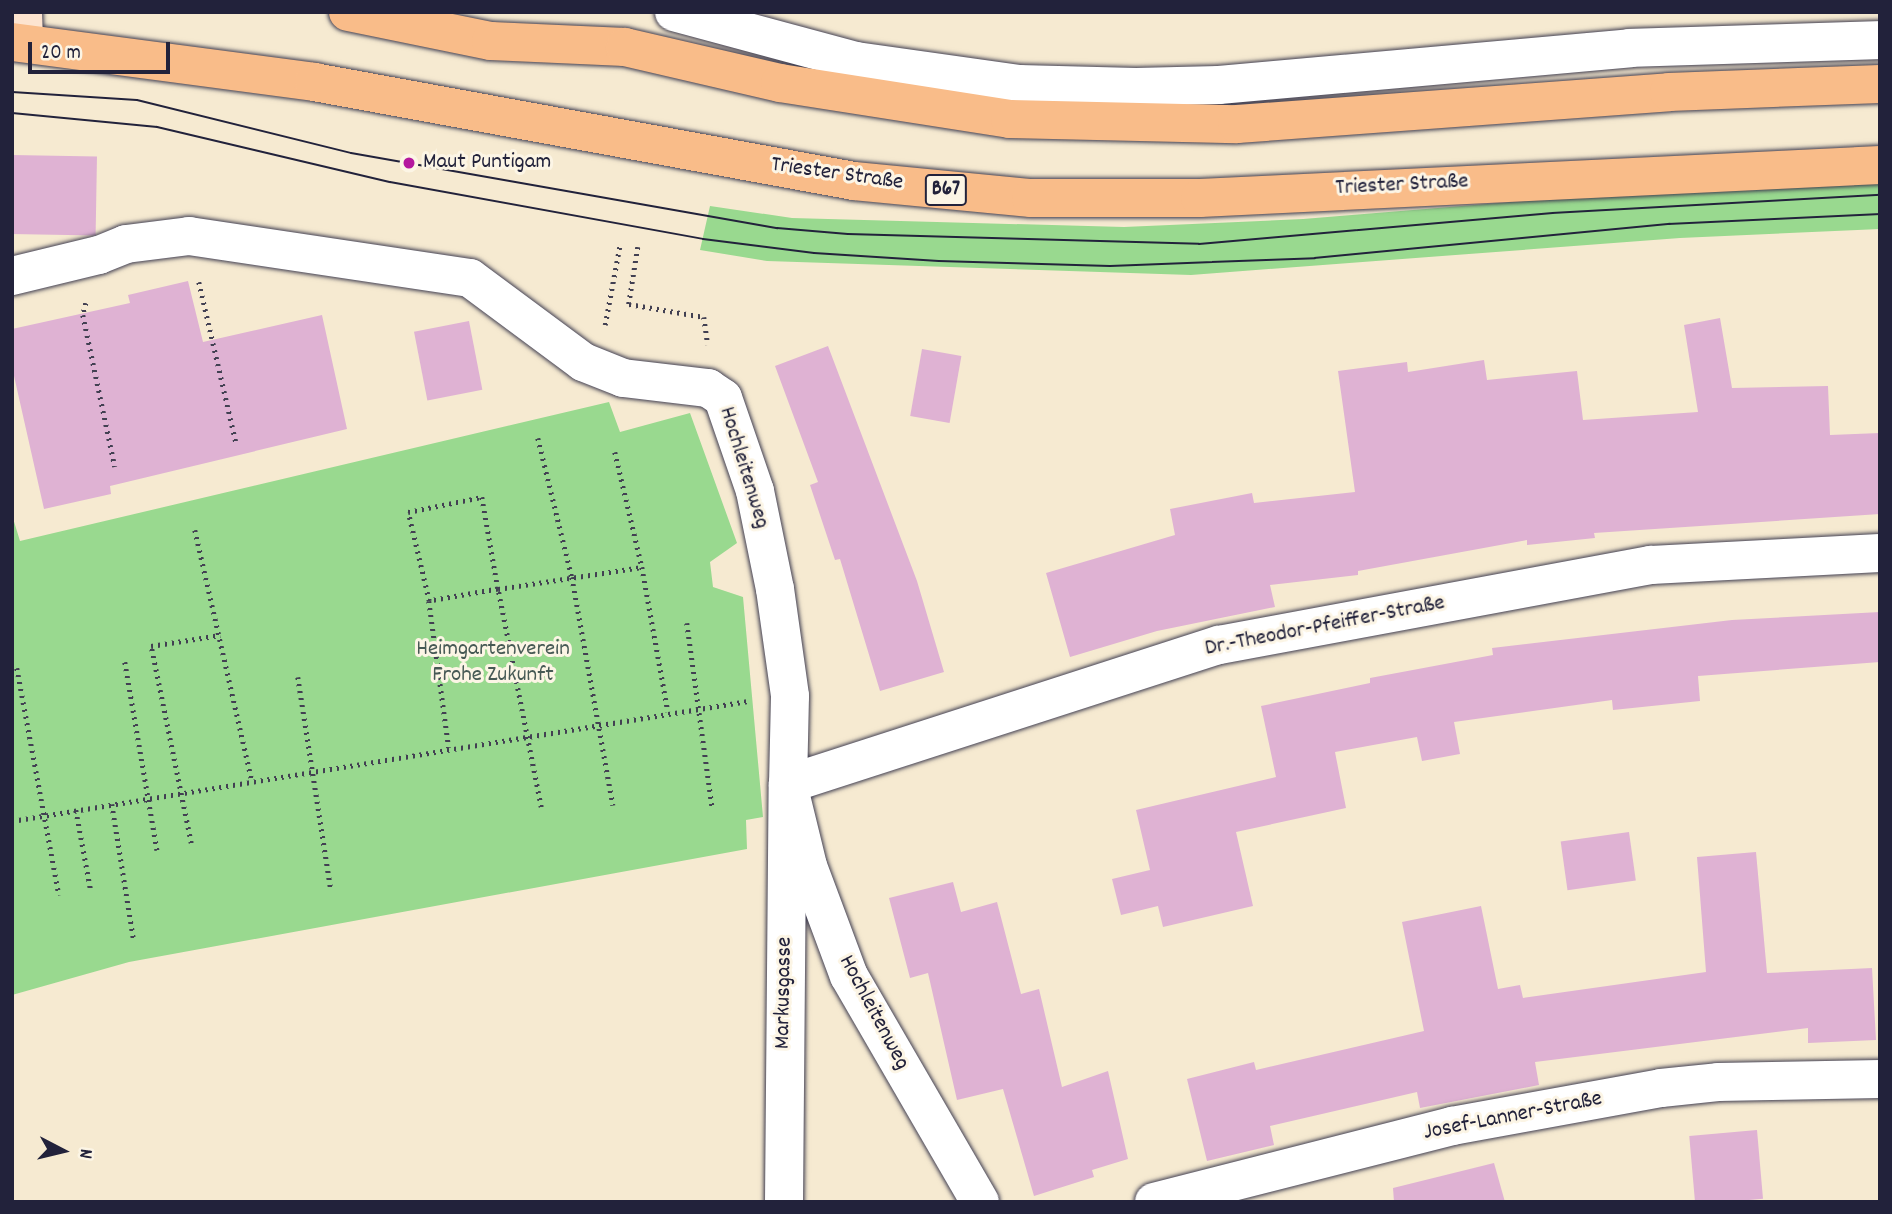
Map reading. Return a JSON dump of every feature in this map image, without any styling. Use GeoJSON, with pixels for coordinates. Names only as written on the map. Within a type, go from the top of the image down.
{"type":"FeatureCollection","features":[{"type":"Feature","properties":{"kind":"main road"},"geometry":{"type":"LineString","coordinates":[[348,12],[491,40],[625,47],[780,83],[1010,119],[1237,124],[1670,92],[1880,84]]}},
{"type":"Feature","properties":{"kind":"main road","name":"Triester Straße"},"geometry":{"type":"LineString","coordinates":[[20,32],[314,82],[854,181],[1031,198],[1200,198],[1880,165]]}},
{"type":"Feature","properties":{"kind":"street"},"geometry":{"type":"LineString","coordinates":[[674,12],[856,61],[1019,84],[1136,87],[1219,85],[1630,48],[1880,40]]}},
{"type":"Feature","properties":{"kind":"street","name":"Hochleitenweg"},"geometry":{"type":"LineString","coordinates":[[12,276],[99,255],[126,244],[189,236],[470,278],[583,362],[623,377],[708,388],[723,398],[755,491],[790,696],[788,784],[808,866],[849,976],[980,1202]]}},
{"type":"Feature","properties":{"kind":"street","name":"Dr.-Theodor-Pfeiffer-Straße"},"geometry":{"type":"LineString","coordinates":[[788,784],[1219,645],[1651,565],[1880,553]]}},
{"type":"Feature","properties":{"kind":"street","name":"Markusgasse"},"geometry":{"type":"LineString","coordinates":[[784,1202],[788,784]]}},
{"type":"Feature","properties":{"kind":"street","name":"Josef-Lanner-Straße"},"geometry":{"type":"LineString","coordinates":[[1154,1202],[1452,1126],[1661,1088],[1718,1082],[1880,1079]]}},
{"type":"Feature","properties":{"kind":"path"},"geometry":{"type":"LineString","coordinates":[[189,236],[236,442]]}},
{"type":"Feature","properties":{"kind":"path"},"geometry":{"type":"LineString","coordinates":[[603,339],[620,244]]}},
{"type":"Feature","properties":{"kind":"path"},"geometry":{"type":"LineString","coordinates":[[638,247],[629,304],[704,317],[708,349],[695,348]]}},
{"type":"Feature","properties":{"kind":"path"},"geometry":{"type":"LineString","coordinates":[[99,255],[83,314],[115,467]]}},
{"type":"Feature","properties":{"kind":"path"},"geometry":{"type":"LineString","coordinates":[[538,438],[572,577],[613,805]]}},
{"type":"Feature","properties":{"kind":"path"},"geometry":{"type":"LineString","coordinates":[[615,452],[642,567],[668,712]]}},
{"type":"Feature","properties":{"kind":"path"},"geometry":{"type":"LineString","coordinates":[[449,748],[429,601],[408,512],[482,497],[498,589],[530,735],[541,807]]}},
{"type":"Feature","properties":{"kind":"path"},"geometry":{"type":"LineString","coordinates":[[195,530],[252,781]]}},
{"type":"Feature","properties":{"kind":"path"},"geometry":{"type":"LineString","coordinates":[[429,601],[642,567]]}},
{"type":"Feature","properties":{"kind":"path"},"geometry":{"type":"LineString","coordinates":[[687,623],[712,807]]}},
{"type":"Feature","properties":{"kind":"path"},"geometry":{"type":"LineString","coordinates":[[191,844],[183,793],[151,646],[220,635]]}},
{"type":"Feature","properties":{"kind":"path"},"geometry":{"type":"LineString","coordinates":[[125,662],[157,850]]}},
{"type":"Feature","properties":{"kind":"path"},"geometry":{"type":"LineString","coordinates":[[12,669],[17,668],[59,895]]}},
{"type":"Feature","properties":{"kind":"path"},"geometry":{"type":"LineString","coordinates":[[298,677],[331,890]]}},
{"type":"Feature","properties":{"kind":"path"},"geometry":{"type":"LineString","coordinates":[[12,821],[598,723],[790,696]]}},
{"type":"Feature","properties":{"kind":"path"},"geometry":{"type":"LineString","coordinates":[[112,804],[134,941]]}},
{"type":"Feature","properties":{"kind":"path"},"geometry":{"type":"LineString","coordinates":[[76,810],[91,891]]}},
{"type":"Feature","properties":{"kind":"green space"},"geometry":{"type":"Polygon","coordinates":[[[1880,181],[1880,229],[1680,238],[1191,275],[767,261],[700,250],[710,206],[792,218],[1124,227],[1303,219],[1682,188],[1880,181]]]}},
{"type":"Feature","properties":{"kind":"green space","name":"Heimgartenverein Frohe Zukunft"},"geometry":{"type":"Polygon","coordinates":[[[609,402],[620,432],[690,413],[737,543],[710,562],[713,587],[743,597],[763,817],[746,820],[747,849],[129,962],[12,995],[12,515],[20,541],[609,402]]]}},
{"type":"Feature","properties":{"kind":"building"},"geometry":{"type":"Polygon","coordinates":[[[12,155],[97,156],[96,235],[12,234],[12,155]]]}},
{"type":"Feature","properties":{"kind":"building"},"geometry":{"type":"Polygon","coordinates":[[[188,281],[203,342],[322,315],[347,429],[110,486],[111,494],[44,509],[12,367],[12,329],[130,303],[128,295],[188,281]]]}},
{"type":"Feature","properties":{"kind":"building"},"geometry":{"type":"Polygon","coordinates":[[[1720,318],[1732,388],[1828,386],[1830,435],[1880,433],[1880,514],[1594,533],[1595,538],[1527,545],[1527,540],[1358,571],[1358,575],[1270,585],[1275,607],[1157,631],[1070,657],[1046,573],[1175,535],[1170,509],[1252,493],[1254,503],[1355,492],[1338,371],[1407,362],[1408,372],[1484,360],[1487,380],[1577,371],[1583,420],[1698,412],[1684,325],[1720,318]]]}},
{"type":"Feature","properties":{"kind":"building"},"geometry":{"type":"Polygon","coordinates":[[[469,321],[482,390],[427,400],[414,332],[469,321]]]}},
{"type":"Feature","properties":{"kind":"building"},"geometry":{"type":"Polygon","coordinates":[[[828,346],[917,581],[944,672],[880,691],[840,559],[835,560],[810,485],[818,482],[775,366],[828,346]]]}},
{"type":"Feature","properties":{"kind":"building"},"geometry":{"type":"Polygon","coordinates":[[[922,349],[961,356],[950,423],[910,416],[922,349]]]}},
{"type":"Feature","properties":{"kind":"building"},"geometry":{"type":"Polygon","coordinates":[[[1880,612],[1880,662],[1698,676],[1700,701],[1613,710],[1612,700],[1454,722],[1460,754],[1422,761],[1417,737],[1335,752],[1346,808],[1236,832],[1253,906],[1163,927],[1158,906],[1121,915],[1112,879],[1150,870],[1136,810],[1276,777],[1261,706],[1370,683],[1370,678],[1493,655],[1492,648],[1732,620],[1880,612]]]}},
{"type":"Feature","properties":{"kind":"building"},"geometry":{"type":"Polygon","coordinates":[[[1629,832],[1636,881],[1567,890],[1561,842],[1629,832]]]}},
{"type":"Feature","properties":{"kind":"building"},"geometry":{"type":"Polygon","coordinates":[[[1756,852],[1767,973],[1872,968],[1876,1040],[1808,1043],[1808,1028],[1535,1062],[1539,1085],[1420,1108],[1417,1092],[1270,1126],[1274,1145],[1207,1161],[1187,1079],[1254,1062],[1256,1070],[1424,1031],[1402,922],[1481,906],[1498,989],[1520,985],[1523,998],[1706,972],[1697,857],[1756,852]]]}},
{"type":"Feature","properties":{"kind":"building"},"geometry":{"type":"Polygon","coordinates":[[[953,882],[961,912],[997,902],[1021,994],[1039,989],[1062,1087],[1108,1071],[1128,1159],[1092,1170],[1094,1177],[1034,1196],[1003,1089],[957,1100],[928,973],[910,978],[889,898],[953,882]]]}},
{"type":"Feature","properties":{"kind":"building"},"geometry":{"type":"Polygon","coordinates":[[[1757,1130],[1763,1199],[1695,1202],[1689,1136],[1757,1130]]]}},
{"type":"Feature","properties":{"kind":"building"},"geometry":{"type":"Polygon","coordinates":[[[1494,1163],[1505,1202],[1394,1202],[1393,1188],[1494,1163]]]}},
{"type":"Feature","properties":{"kind":"tram line"},"geometry":{"type":"LineString","coordinates":[[12,92],[137,100],[351,153],[777,228],[848,234],[1199,244],[1553,213],[1880,195]]}},
{"type":"Feature","properties":{"kind":"tram line"},"geometry":{"type":"LineString","coordinates":[[12,113],[157,127],[390,182],[703,239],[814,253],[939,261],[1110,266],[1315,258],[1669,224],[1880,214]]}},
{"type":"Feature","properties":{"kind":"place","name":"Maut Puntigam"},"geometry":{"type":"Point","coordinates":[409,163]}}]}
